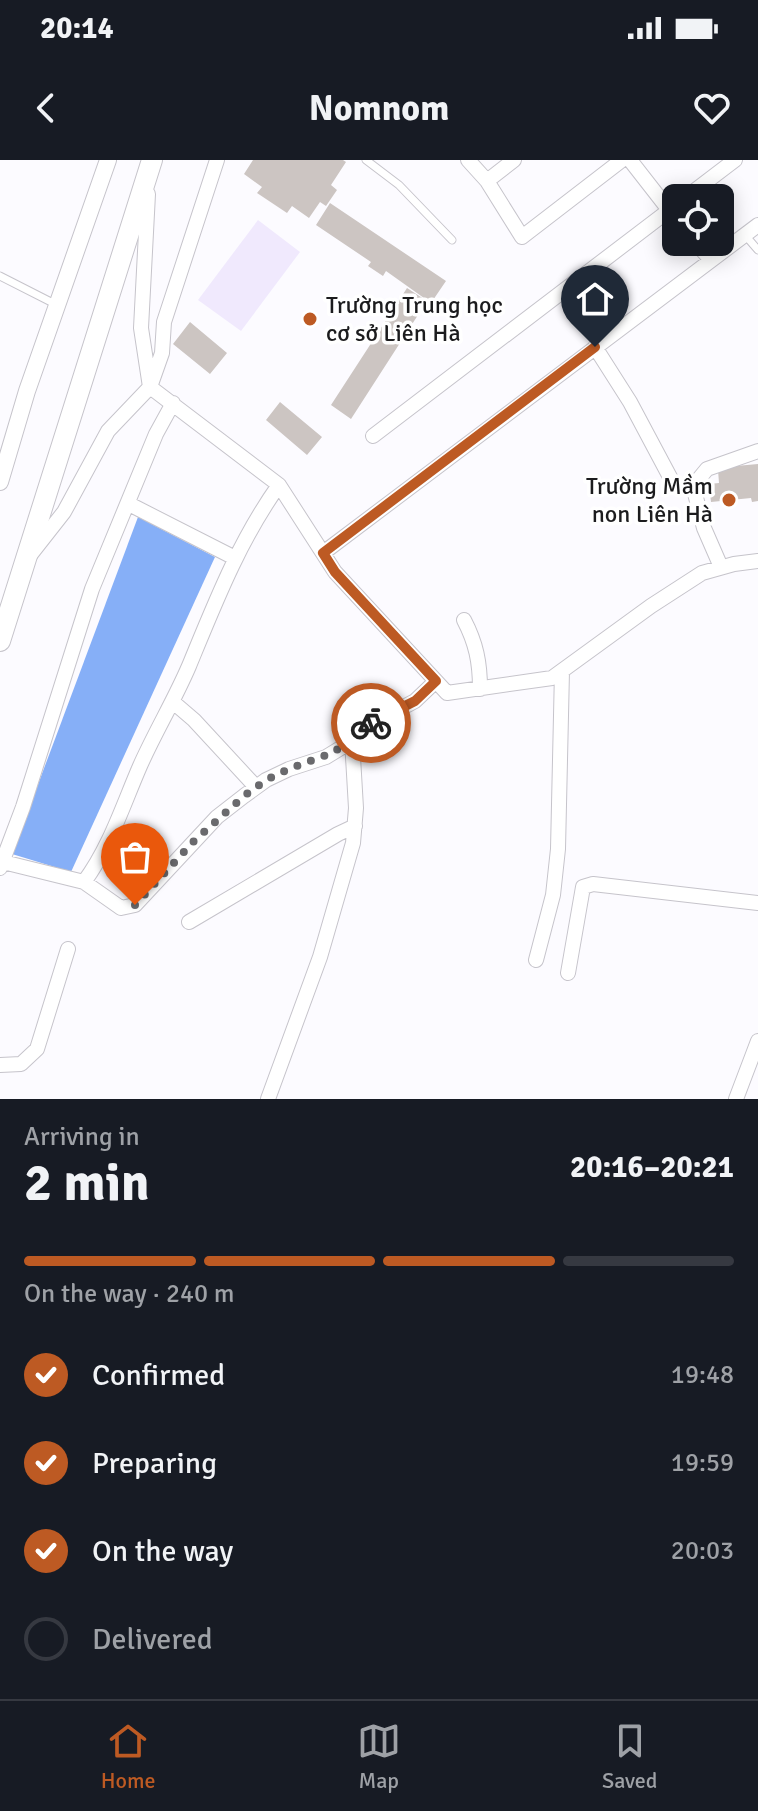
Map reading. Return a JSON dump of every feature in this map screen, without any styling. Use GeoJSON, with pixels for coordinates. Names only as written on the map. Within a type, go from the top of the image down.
{"type":"FeatureCollection","features":[{"type":"Feature","properties":{"kind":"main road"},"geometry":{"type":"LineString","coordinates":[[0,641],[151,165]]}},
{"type":"Feature","properties":{"kind":"street"},"geometry":{"type":"LineString","coordinates":[[0,482],[108,160]]}},
{"type":"Feature","properties":{"kind":"street"},"geometry":{"type":"LineString","coordinates":[[25,562],[64,512],[108,431],[150,387],[162,353],[164,322],[217,160]]}},
{"type":"Feature","properties":{"kind":"street"},"geometry":{"type":"LineString","coordinates":[[468,160],[487,181],[522,237],[622,160]]}},
{"type":"Feature","properties":{"kind":"street"},"geometry":{"type":"LineString","coordinates":[[487,181],[514,160]]}},
{"type":"Feature","properties":{"kind":"street"},"geometry":{"type":"LineString","coordinates":[[630,160],[662,198]]}},
{"type":"Feature","properties":{"kind":"street"},"geometry":{"type":"LineString","coordinates":[[703,184],[735,160]]}},
{"type":"Feature","properties":{"kind":"street"},"geometry":{"type":"LineString","coordinates":[[151,165],[141,328],[150,387],[279,485],[335,572],[447,693],[552,678],[702,573],[758,561]]}},
{"type":"Feature","properties":{"kind":"street"},"geometry":{"type":"LineString","coordinates":[[373,436],[662,221]]}},
{"type":"Feature","properties":{"kind":"street"},"geometry":{"type":"LineString","coordinates":[[323,553],[758,225]]}},
{"type":"Feature","properties":{"kind":"street"},"geometry":{"type":"LineString","coordinates":[[707,256],[711,260]]}},
{"type":"Feature","properties":{"kind":"street"},"geometry":{"type":"LineString","coordinates":[[595,347],[630,402],[671,479]]}},
{"type":"Feature","properties":{"kind":"street"},"geometry":{"type":"LineString","coordinates":[[173,403],[156,434],[92,589],[1,865],[84,882],[121,908],[135,905],[217,817],[256,787],[289,769],[326,757],[368,726],[415,701],[436,681]]}},
{"type":"Feature","properties":{"kind":"street"},"geometry":{"type":"LineString","coordinates":[[721,567],[704,528],[693,486],[707,469],[758,451]]}},
{"type":"Feature","properties":{"kind":"street"},"geometry":{"type":"LineString","coordinates":[[84,882],[98,863],[140,766],[173,702],[235,558],[258,514],[279,485]]}},
{"type":"Feature","properties":{"kind":"street"},"geometry":{"type":"LineString","coordinates":[[129,504],[235,558]]}},
{"type":"Feature","properties":{"kind":"street"},"geometry":{"type":"LineString","coordinates":[[464,620],[475,642],[480,665],[480,689]]}},
{"type":"Feature","properties":{"kind":"street"},"geometry":{"type":"LineString","coordinates":[[536,960],[553,895],[558,849],[562,671]]}},
{"type":"Feature","properties":{"kind":"street"},"geometry":{"type":"LineString","coordinates":[[173,702],[194,720],[256,787]]}},
{"type":"Feature","properties":{"kind":"street"},"geometry":{"type":"LineString","coordinates":[[268,1099],[320,957],[347,866],[355,826],[356,783],[352,740]]}},
{"type":"Feature","properties":{"kind":"street"},"geometry":{"type":"LineString","coordinates":[[189,922],[355,826]]}},
{"type":"Feature","properties":{"kind":"street"},"geometry":{"type":"LineString","coordinates":[[568,973],[583,887],[593,884],[758,903]]}},
{"type":"Feature","properties":{"kind":"street"},"geometry":{"type":"LineString","coordinates":[[0,1065],[21,1064],[37,1049],[68,949]]}},
{"type":"Feature","properties":{"kind":"street"},"geometry":{"type":"LineString","coordinates":[[736,1099],[758,1041]]}},
{"type":"Feature","properties":{"kind":"lane"},"geometry":{"type":"LineString","coordinates":[[366,160],[399,185],[452,240]]}},
{"type":"Feature","properties":{"kind":"lane"},"geometry":{"type":"LineString","coordinates":[[745,235],[758,250]]}},
{"type":"Feature","properties":{"kind":"lane"},"geometry":{"type":"LineString","coordinates":[[0,276],[57,305]]}},
{"type":"Feature","properties":{"kind":"shaded area"},"geometry":{"type":"Polygon","coordinates":[[[258,220],[300,252],[241,331],[198,300],[258,220]]]}},
{"type":"Feature","properties":{"kind":"water"},"geometry":{"type":"Polygon","coordinates":[[[138,517],[215,557],[71,872],[12,854],[138,517]]]}},
{"type":"Feature","properties":{"kind":"building"},"geometry":{"type":"Polygon","coordinates":[[[253,160],[346,162],[331,185],[337,190],[326,206],[320,202],[309,218],[292,206],[287,213],[257,193],[262,187],[244,174],[253,160]]]}},
{"type":"Feature","properties":{"kind":"building"},"geometry":{"type":"Polygon","coordinates":[[[330,203],[446,281],[431,303],[386,271],[383,276],[368,266],[371,262],[316,225],[330,203]]]}},
{"type":"Feature","properties":{"kind":"building"},"geometry":{"type":"Polygon","coordinates":[[[407,288],[427,301],[351,419],[331,405],[407,288]]]}},
{"type":"Feature","properties":{"kind":"building"},"geometry":{"type":"Polygon","coordinates":[[[190,322],[227,353],[210,374],[173,344],[190,322]]]}},
{"type":"Feature","properties":{"kind":"building"},"geometry":{"type":"Polygon","coordinates":[[[280,402],[322,437],[307,455],[266,420],[280,402]]]}},
{"type":"Feature","properties":{"kind":"building"},"geometry":{"type":"Polygon","coordinates":[[[758,464],[758,501],[752,502],[751,498],[711,502],[709,484],[719,483],[718,470],[758,464]]]}},
{"type":"Feature","properties":{"kind":"way so far"},"geometry":{"type":"LineString","coordinates":[[135,905],[217,817],[244,796],[266,780],[289,769],[326,757],[371,723]]}},
{"type":"Feature","properties":{"kind":"place","name":"Trường Trung học cơ sở Liên Hà"},"geometry":{"type":"Point","coordinates":[310,319]}},
{"type":"Feature","properties":{"kind":"place","name":"Trường Mầm non Liên Hà"},"geometry":{"type":"Point","coordinates":[729,500]}},
{"type":"Feature","properties":{"kind":"route"},"geometry":{"type":"LineString","coordinates":[[371,723],[415,701],[436,681],[335,572],[323,553],[595,347]]}}]}
